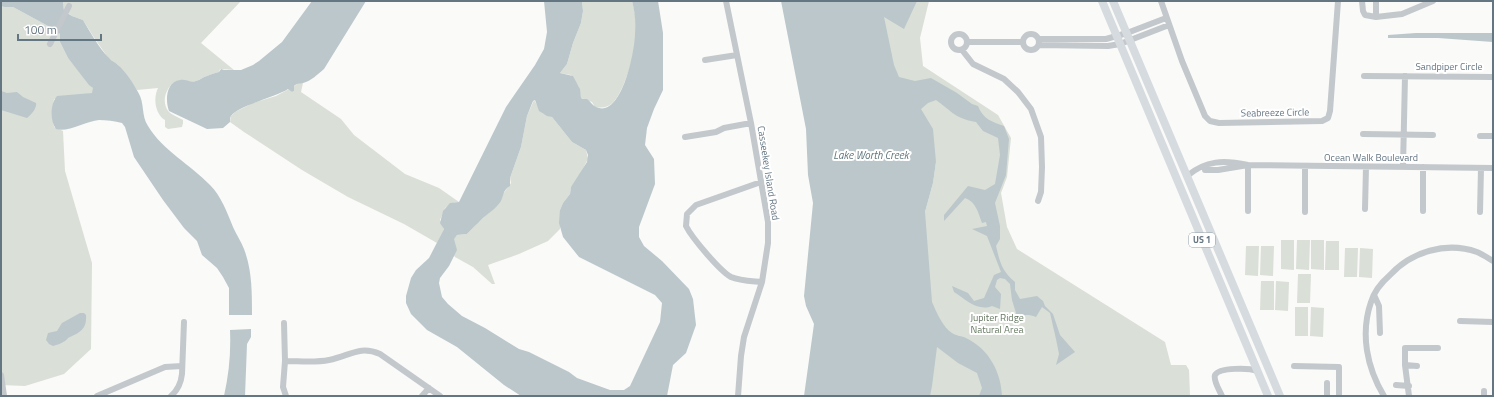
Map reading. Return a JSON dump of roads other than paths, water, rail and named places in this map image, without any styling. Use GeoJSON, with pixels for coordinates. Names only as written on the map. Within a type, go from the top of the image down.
{"type":"FeatureCollection","features":[{"type":"Feature","properties":{"kind":"main road","name":"US 1"},"geometry":{"type":"LineString","coordinates":[[1102,1],[1268,396]]}},
{"type":"Feature","properties":{"kind":"main road","name":"US 1"},"geometry":{"type":"LineString","coordinates":[[1113,1],[1280,396]]}},
{"type":"Feature","properties":{"kind":"street","name":"Casseekey Island Road"},"geometry":{"type":"LineString","coordinates":[[726,1],[751,123],[768,222],[768,236],[762,282],[744,337],[738,396]]}},
{"type":"Feature","properties":{"kind":"street","name":"Seabreeze Circle"},"geometry":{"type":"LineString","coordinates":[[1160,1],[1182,61],[1205,116],[1210,121],[1219,122],[1322,121],[1328,118],[1330,111],[1338,1]]}},
{"type":"Feature","properties":{"kind":"street"},"geometry":{"type":"LineString","coordinates":[[1362,1],[1365,15],[1376,17],[1402,14],[1433,1]]}},
{"type":"Feature","properties":{"kind":"street"},"geometry":{"type":"LineString","coordinates":[[1376,1],[1376,17]]}},
{"type":"Feature","properties":{"kind":"street"},"geometry":{"type":"LineString","coordinates":[[51,42],[69,6]]}},
{"type":"Feature","properties":{"kind":"street"},"geometry":{"type":"LineString","coordinates":[[1128,37],[1166,18]]}},
{"type":"Feature","properties":{"kind":"street"},"geometry":{"type":"LineString","coordinates":[[1152,24],[1155,30]]}},
{"type":"Feature","properties":{"kind":"street"},"geometry":{"type":"LineString","coordinates":[[1039,42],[1108,46],[1118,40],[1169,25]]}},
{"type":"Feature","properties":{"kind":"street"},"geometry":{"type":"LineString","coordinates":[[962,50],[967,46],[967,38],[963,34],[957,34],[951,41],[952,46],[956,49],[962,50],[973,64],[1004,79],[1018,92],[1032,109],[1041,137],[1041,192],[1038,201]]}},
{"type":"Feature","properties":{"kind":"street"},"geometry":{"type":"LineString","coordinates":[[1028,34],[1034,35],[1039,42],[1035,50],[1025,48],[1023,42],[1028,34]]}},
{"type":"Feature","properties":{"kind":"street"},"geometry":{"type":"LineString","coordinates":[[968,42],[1023,42]]}},
{"type":"Feature","properties":{"kind":"street"},"geometry":{"type":"LineString","coordinates":[[705,60],[737,55]]}},
{"type":"Feature","properties":{"kind":"street","name":"Sandpiper Circle"},"geometry":{"type":"LineString","coordinates":[[1364,76],[1493,77]]}},
{"type":"Feature","properties":{"kind":"street"},"geometry":{"type":"LineString","coordinates":[[1403,167],[1405,76]]}},
{"type":"Feature","properties":{"kind":"street"},"geometry":{"type":"LineString","coordinates":[[685,137],[716,132],[724,128],[751,123]]}},
{"type":"Feature","properties":{"kind":"street"},"geometry":{"type":"LineString","coordinates":[[1363,134],[1433,135]]}},
{"type":"Feature","properties":{"kind":"street"},"geometry":{"type":"LineString","coordinates":[[1480,136],[1493,136]]}},
{"type":"Feature","properties":{"kind":"street","name":"Ocean Walk Boulevard"},"geometry":{"type":"LineString","coordinates":[[1187,176],[1206,164],[1233,162],[1248,166]]}},
{"type":"Feature","properties":{"kind":"street","name":"Ocean Walk Boulevard"},"geometry":{"type":"LineString","coordinates":[[1177,179],[1205,170],[1220,163]]}},
{"type":"Feature","properties":{"kind":"street"},"geometry":{"type":"LineString","coordinates":[[1248,166],[1248,211]]}},
{"type":"Feature","properties":{"kind":"street","name":"Ocean Walk Boulevard"},"geometry":{"type":"LineString","coordinates":[[1205,170],[1218,170],[1248,166],[1493,168]]}},
{"type":"Feature","properties":{"kind":"street"},"geometry":{"type":"LineString","coordinates":[[1305,166],[1305,212]]}},
{"type":"Feature","properties":{"kind":"street"},"geometry":{"type":"LineString","coordinates":[[1365,210],[1366,167]]}},
{"type":"Feature","properties":{"kind":"street"},"geometry":{"type":"LineString","coordinates":[[1423,167],[1423,211]]}},
{"type":"Feature","properties":{"kind":"street"},"geometry":{"type":"LineString","coordinates":[[1480,212],[1481,168]]}},
{"type":"Feature","properties":{"kind":"street"},"geometry":{"type":"LineString","coordinates":[[761,182],[696,205],[687,214],[686,226],[693,238],[724,272],[732,278],[762,282]]}},
{"type":"Feature","properties":{"kind":"street"},"geometry":{"type":"LineString","coordinates":[[1384,396],[1376,383],[1369,362],[1365,341],[1366,322],[1371,301],[1383,282],[1397,266],[1416,255],[1434,249],[1453,248],[1476,252],[1493,261]]}},
{"type":"Feature","properties":{"kind":"street"},"geometry":{"type":"LineString","coordinates":[[1374,295],[1379,306],[1380,332]]}},
{"type":"Feature","properties":{"kind":"street"},"geometry":{"type":"LineString","coordinates":[[1460,321],[1493,322]]}},
{"type":"Feature","properties":{"kind":"street"},"geometry":{"type":"LineString","coordinates":[[171,396],[181,382],[184,322]]}},
{"type":"Feature","properties":{"kind":"street"},"geometry":{"type":"LineString","coordinates":[[284,322],[285,361],[283,387],[286,396]]}},
{"type":"Feature","properties":{"kind":"street"},"geometry":{"type":"LineString","coordinates":[[1409,396],[1405,365],[1405,348],[1438,348]]}},
{"type":"Feature","properties":{"kind":"street"},"geometry":{"type":"LineString","coordinates":[[285,361],[328,361],[363,350],[371,350],[380,354],[440,396]]}},
{"type":"Feature","properties":{"kind":"street"},"geometry":{"type":"LineString","coordinates":[[1405,365],[1417,366]]}},
{"type":"Feature","properties":{"kind":"street"},"geometry":{"type":"LineString","coordinates":[[97,396],[165,367],[182,366]]}},
{"type":"Feature","properties":{"kind":"street"},"geometry":{"type":"LineString","coordinates":[[1294,366],[1339,367],[1339,396]]}},
{"type":"Feature","properties":{"kind":"street"},"geometry":{"type":"LineString","coordinates":[[1222,396],[1215,380],[1218,372],[1222,370],[1245,368],[1258,371]]}},
{"type":"Feature","properties":{"kind":"street"},"geometry":{"type":"LineString","coordinates":[[1,375],[4,396]]}},
{"type":"Feature","properties":{"kind":"street"},"geometry":{"type":"LineString","coordinates":[[1327,383],[1327,396]]}},
{"type":"Feature","properties":{"kind":"street"},"geometry":{"type":"LineString","coordinates":[[1396,385],[1408,386]]}},
{"type":"Feature","properties":{"kind":"street"},"geometry":{"type":"LineString","coordinates":[[422,396],[429,388]]}},
{"type":"Feature","properties":{"kind":"water"},"geometry":{"type":"Polygon","coordinates":[[[1,1],[63,1],[64,11],[83,20],[101,49],[127,74],[140,96],[144,118],[154,135],[161,143],[210,185],[223,204],[247,257],[251,281],[252,315],[229,315],[229,288],[223,277],[217,268],[202,255],[197,241],[184,228],[163,200],[134,157],[125,127],[122,123],[99,120],[71,128],[60,130],[56,129],[52,117],[52,108],[57,96],[92,93],[93,88],[68,58],[60,42],[60,34],[13,7],[1,6],[1,1]]]}},
{"type":"Feature","properties":{"kind":"water"},"geometry":{"type":"Polygon","coordinates":[[[312,1],[366,1],[324,69],[314,77],[306,82],[295,85],[294,91],[292,92],[288,89],[235,112],[230,118],[230,122],[223,128],[207,129],[169,111],[167,102],[168,92],[169,88],[175,81],[184,80],[192,82],[219,72],[221,69],[241,70],[253,65],[282,42],[312,1]]]}},
{"type":"Feature","properties":{"kind":"water"},"geometry":{"type":"Polygon","coordinates":[[[544,1],[582,1],[583,11],[581,23],[567,64],[560,73],[573,76],[580,89],[581,98],[587,99],[596,107],[605,108],[613,103],[620,93],[630,67],[633,54],[635,30],[635,13],[632,1],[658,1],[663,33],[663,90],[647,128],[645,145],[654,159],[655,184],[639,227],[639,237],[644,246],[662,261],[689,289],[693,299],[696,325],[686,353],[673,365],[667,396],[521,396],[504,385],[457,347],[427,330],[411,314],[406,303],[406,296],[411,278],[416,270],[429,258],[444,229],[440,223],[443,211],[450,203],[459,202],[506,107],[535,65],[544,49],[547,32],[544,1]],[[535,100],[533,101],[527,116],[521,147],[510,178],[510,186],[504,192],[501,202],[480,220],[467,234],[457,235],[454,239],[457,250],[449,266],[440,278],[439,283],[442,297],[462,316],[519,349],[529,352],[569,372],[577,378],[610,390],[624,390],[630,386],[660,322],[662,303],[655,295],[579,257],[563,237],[559,223],[560,210],[570,194],[571,187],[587,162],[588,155],[586,150],[572,142],[552,117],[539,111],[535,100]]]}},
{"type":"Feature","properties":{"kind":"water","name":"Lake Worth Creek"},"geometry":{"type":"Polygon","coordinates":[[[781,1],[917,1],[904,29],[884,17],[894,65],[899,77],[915,81],[931,78],[957,93],[972,104],[978,106],[982,114],[988,119],[1004,126],[1009,139],[1006,175],[995,203],[1000,226],[1000,239],[996,246],[999,257],[1004,270],[1015,282],[1015,290],[1020,299],[1037,296],[1043,301],[1045,306],[1053,314],[1060,335],[1075,352],[1056,365],[1059,354],[1050,313],[1042,307],[1036,317],[1029,315],[1023,316],[1018,318],[1013,323],[1016,313],[1012,300],[1010,284],[1005,279],[1000,278],[997,280],[995,287],[1001,294],[1000,309],[992,306],[977,306],[954,292],[952,286],[968,293],[974,301],[984,298],[994,275],[1001,272],[987,236],[972,229],[987,226],[986,222],[982,223],[972,202],[965,198],[944,221],[944,215],[968,186],[985,190],[995,184],[1000,155],[998,138],[983,131],[976,122],[963,119],[954,114],[936,100],[928,103],[921,109],[933,129],[936,162],[933,183],[925,212],[932,302],[940,319],[949,331],[974,343],[987,355],[999,378],[1002,396],[979,396],[982,388],[977,373],[958,363],[937,347],[930,396],[804,396],[814,324],[806,306],[804,296],[813,203],[808,175],[806,129],[781,1]]]}},
{"type":"Feature","properties":{"kind":"water"},"geometry":{"type":"Polygon","coordinates":[[[1416,33],[1493,33],[1493,42],[1438,38],[1388,38],[1388,35],[1416,33]]]}},
{"type":"Feature","properties":{"kind":"water"},"geometry":{"type":"Polygon","coordinates":[[[1,91],[7,93],[17,92],[23,97],[36,103],[35,109],[27,118],[1,110],[1,91]]]}},
{"type":"Feature","properties":{"kind":"water"},"geometry":{"type":"Polygon","coordinates":[[[80,313],[84,313],[86,315],[85,323],[82,329],[61,343],[53,346],[49,344],[46,340],[48,333],[57,331],[62,323],[80,313]]]}},
{"type":"Feature","properties":{"kind":"water"},"geometry":{"type":"Polygon","coordinates":[[[251,329],[251,337],[247,344],[245,396],[224,396],[229,363],[230,330],[251,329]]]}},
{"type":"Feature","properties":{"kind":"park label","name":"Jupiter Ridge Natural Area"},"geometry":{"type":"Point","coordinates":[997,322]}}]}
